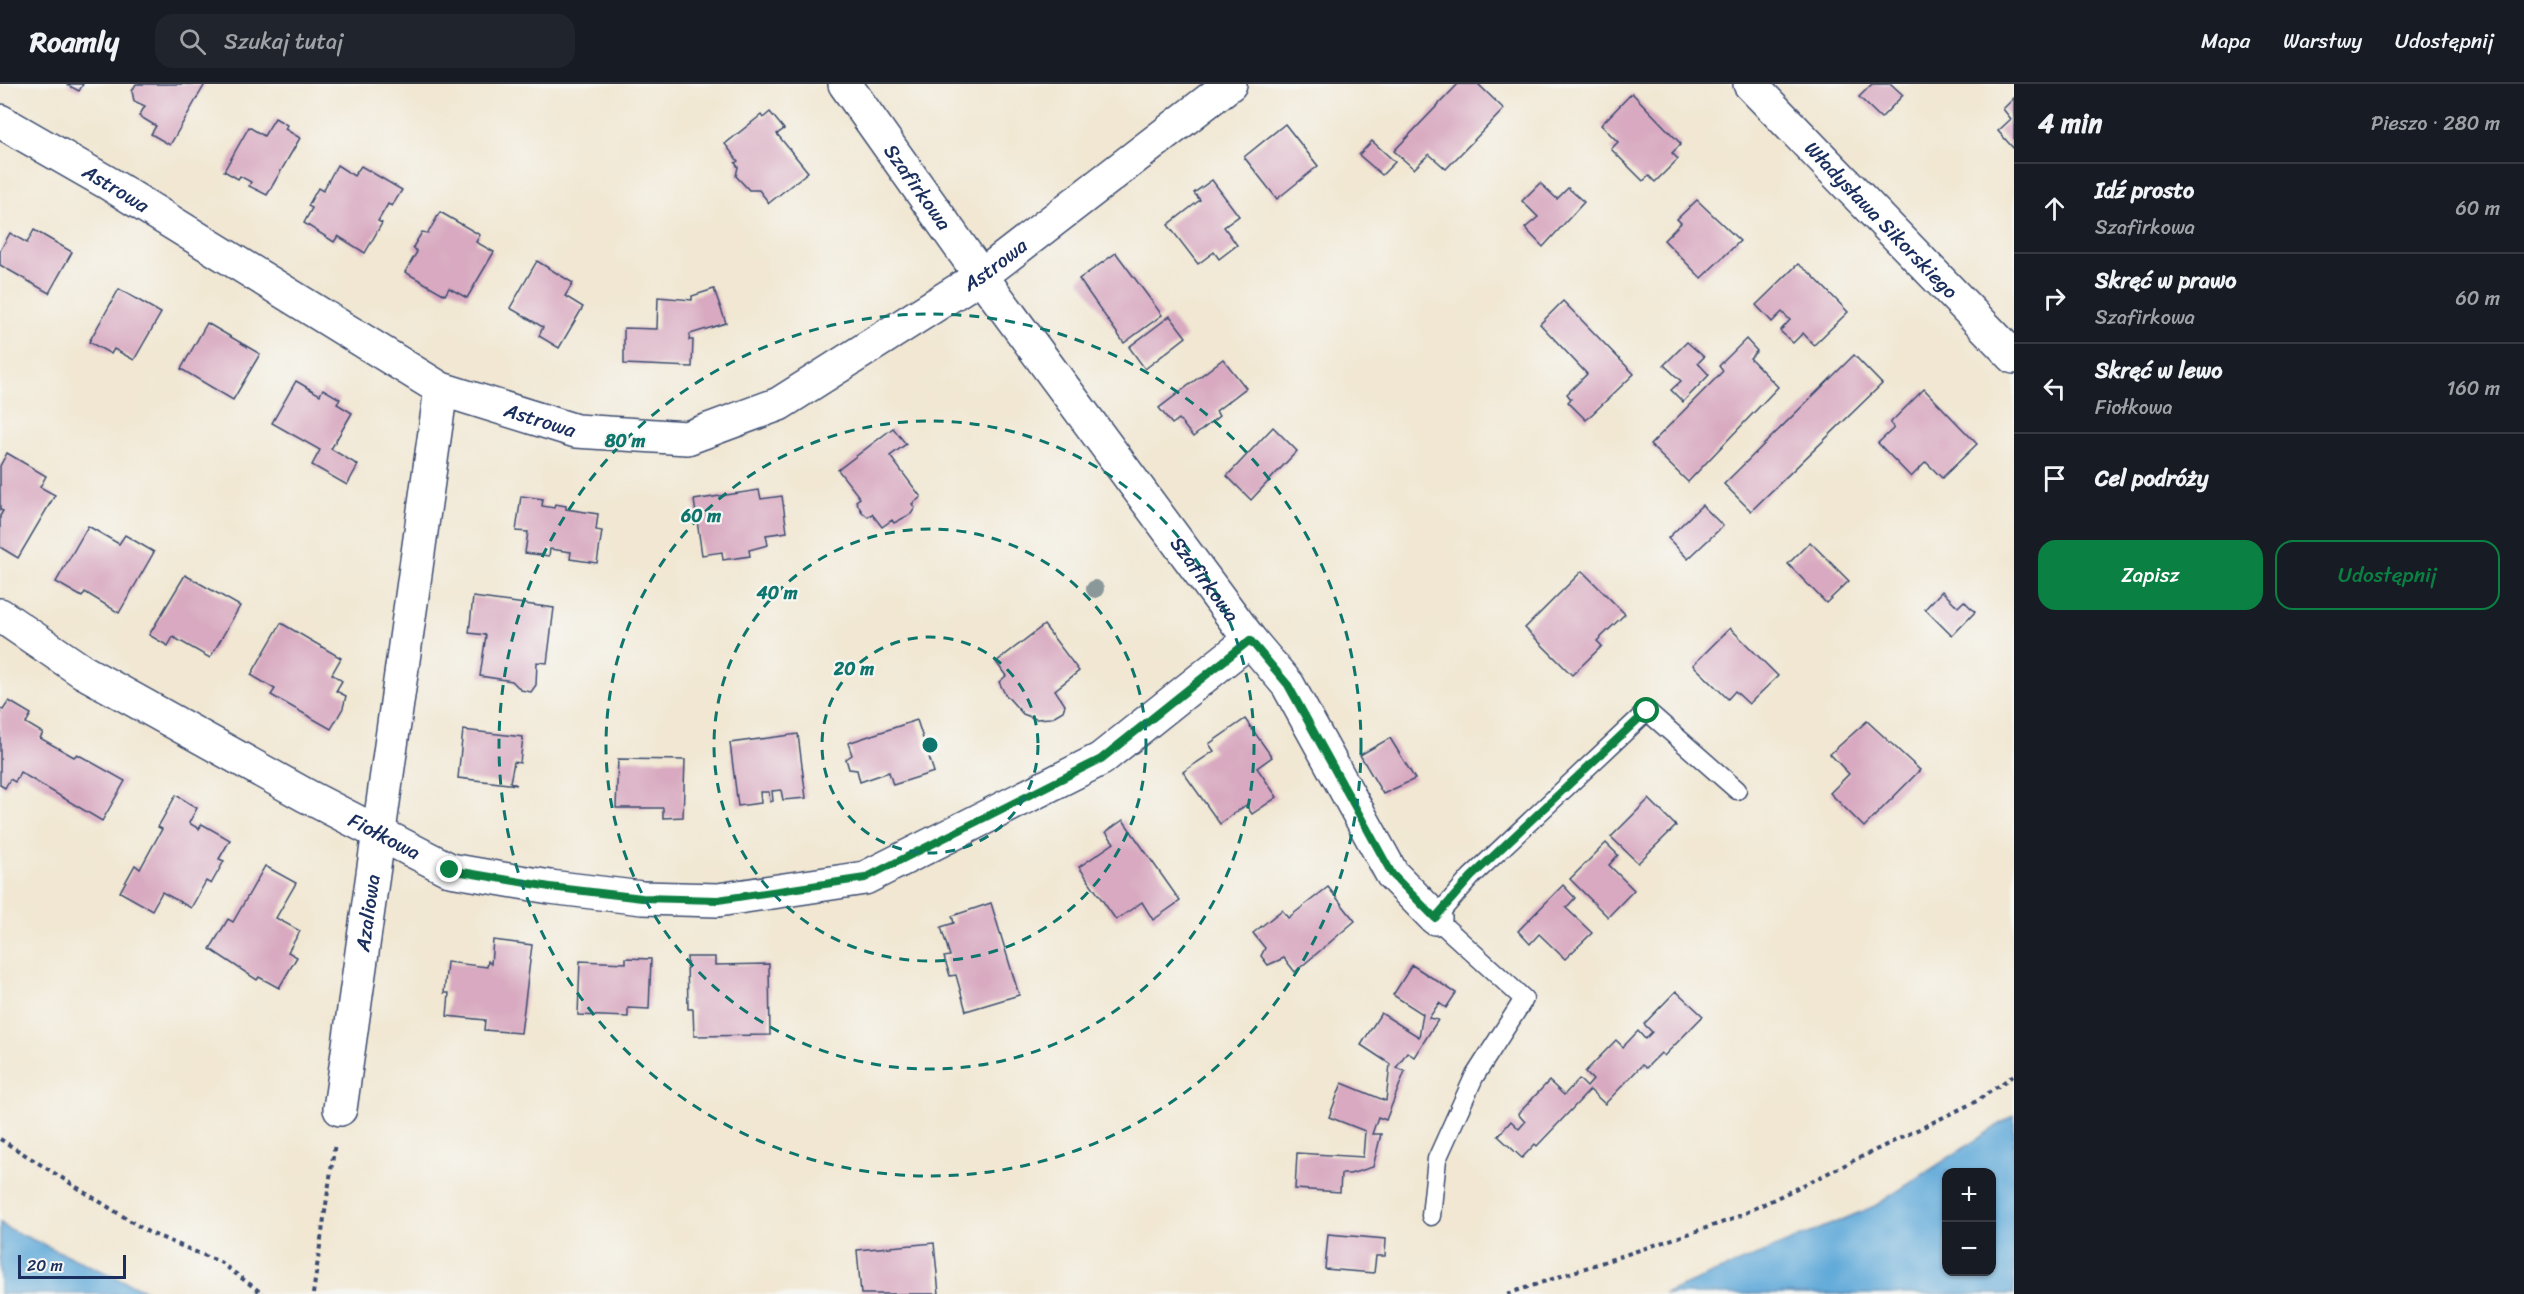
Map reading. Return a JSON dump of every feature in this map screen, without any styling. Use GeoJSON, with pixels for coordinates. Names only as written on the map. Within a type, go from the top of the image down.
{"type":"FeatureCollection","features":[{"type":"Feature","properties":{"kind":"street","name":"Szafirkowa"},"geometry":{"type":"LineString","coordinates":[[845,84],[981,276],[1250,640],[1288,685],[1392,874],[1435,918]]}},
{"type":"Feature","properties":{"kind":"street","name":"Astrowa"},"geometry":{"type":"LineString","coordinates":[[0,121],[108,183],[441,389],[576,430],[687,438],[779,404],[981,276],[1230,84]]}},
{"type":"Feature","properties":{"kind":"street","name":"Władysława Sikorskiego"},"geometry":{"type":"LineString","coordinates":[[1750,84],[2014,357]]}},
{"type":"Feature","properties":{"kind":"street","name":"Azaliowa"},"geometry":{"type":"LineString","coordinates":[[340,1108],[377,831],[441,389]]}},
{"type":"Feature","properties":{"kind":"street","name":"Fiołkowa"},"geometry":{"type":"LineString","coordinates":[[0,615],[82,671],[305,795],[450,870],[550,887],[642,898],[718,900],[865,878],[1101,759],[1250,640]]}},
{"type":"Feature","properties":{"kind":"lane"},"geometry":{"type":"LineString","coordinates":[[1431,1216],[1437,1159],[1474,1077],[1524,999],[1435,918],[1471,877],[1647,711],[1737,790]]}},
{"type":"Feature","properties":{"kind":"path"},"geometry":{"type":"LineString","coordinates":[[1507,1294],[1733,1219],[1977,1101],[2014,1075]]}},
{"type":"Feature","properties":{"kind":"path"},"geometry":{"type":"LineString","coordinates":[[313,1294],[340,1108]]}},
{"type":"Feature","properties":{"kind":"path"},"geometry":{"type":"LineString","coordinates":[[0,1139],[148,1232],[220,1262],[263,1294]]}},
{"type":"Feature","properties":{"kind":"water"},"geometry":{"type":"Polygon","coordinates":[[[2014,1115],[2014,1294],[1664,1294],[1875,1206],[2014,1115]]]}},
{"type":"Feature","properties":{"kind":"water"},"geometry":{"type":"Polygon","coordinates":[[[0,1222],[7,1228],[153,1294],[0,1294],[0,1222]]]}},
{"type":"Feature","properties":{"kind":"building"},"geometry":{"type":"Polygon","coordinates":[[[66,84],[83,84],[79,91],[66,84]]]}},
{"type":"Feature","properties":{"kind":"building"},"geometry":{"type":"Polygon","coordinates":[[[136,84],[205,84],[170,145],[151,134],[156,126],[139,116],[145,106],[134,101],[132,91],[136,84]]]}},
{"type":"Feature","properties":{"kind":"building"},"geometry":{"type":"Polygon","coordinates":[[[1458,84],[1478,84],[1504,109],[1446,169],[1429,154],[1414,169],[1394,151],[1458,84]]]}},
{"type":"Feature","properties":{"kind":"building"},"geometry":{"type":"Polygon","coordinates":[[[1872,84],[1891,84],[1903,95],[1881,118],[1859,97],[1872,84]]]}},
{"type":"Feature","properties":{"kind":"building"},"geometry":{"type":"Polygon","coordinates":[[[1632,93],[1681,144],[1672,153],[1678,159],[1655,182],[1649,176],[1643,181],[1611,149],[1618,142],[1601,125],[1632,93]]]}},
{"type":"Feature","properties":{"kind":"building"},"geometry":{"type":"Polygon","coordinates":[[[2014,98],[2014,149],[1998,131],[2011,119],[2003,109],[2014,98]]]}},
{"type":"Feature","properties":{"kind":"building"},"geometry":{"type":"Polygon","coordinates":[[[770,112],[784,129],[777,134],[808,172],[769,203],[759,190],[749,190],[736,176],[738,167],[735,163],[738,161],[725,144],[761,115],[763,118],[770,112]]]}},
{"type":"Feature","properties":{"kind":"building"},"geometry":{"type":"Polygon","coordinates":[[[275,118],[287,125],[285,129],[300,138],[267,195],[249,186],[251,182],[240,176],[238,179],[224,171],[249,127],[264,136],[275,118]]]}},
{"type":"Feature","properties":{"kind":"building"},"geometry":{"type":"Polygon","coordinates":[[[1285,124],[1318,166],[1277,199],[1244,157],[1285,124]]]}},
{"type":"Feature","properties":{"kind":"building"},"geometry":{"type":"Polygon","coordinates":[[[1372,141],[1395,162],[1382,175],[1359,155],[1372,141]]]}},
{"type":"Feature","properties":{"kind":"building"},"geometry":{"type":"Polygon","coordinates":[[[337,165],[354,176],[361,166],[402,190],[392,206],[388,204],[378,221],[382,223],[365,253],[338,236],[334,242],[304,223],[312,208],[308,206],[318,188],[323,191],[337,165]]]}},
{"type":"Feature","properties":{"kind":"building"},"geometry":{"type":"Polygon","coordinates":[[[1212,180],[1239,216],[1224,227],[1237,245],[1219,259],[1214,252],[1198,264],[1168,225],[1200,200],[1194,193],[1212,180]]]}},
{"type":"Feature","properties":{"kind":"building"},"geometry":{"type":"Polygon","coordinates":[[[1540,183],[1557,199],[1568,188],[1584,202],[1543,247],[1525,228],[1538,217],[1522,201],[1540,183]]]}},
{"type":"Feature","properties":{"kind":"building"},"geometry":{"type":"Polygon","coordinates":[[[1697,200],[1740,241],[1701,278],[1664,240],[1681,223],[1677,219],[1697,200]]]}},
{"type":"Feature","properties":{"kind":"building"},"geometry":{"type":"Polygon","coordinates":[[[440,212],[480,235],[476,242],[494,252],[467,298],[449,288],[445,295],[405,272],[417,252],[413,247],[422,232],[428,233],[440,212]]]}},
{"type":"Feature","properties":{"kind":"building"},"geometry":{"type":"Polygon","coordinates":[[[34,230],[72,252],[49,293],[0,265],[0,251],[10,233],[27,243],[34,230]]]}},
{"type":"Feature","properties":{"kind":"building"},"geometry":{"type":"Polygon","coordinates":[[[1116,253],[1162,315],[1124,343],[1079,279],[1116,253]]]}},
{"type":"Feature","properties":{"kind":"building"},"geometry":{"type":"Polygon","coordinates":[[[537,261],[573,283],[565,296],[583,307],[559,348],[539,336],[543,327],[510,308],[537,261]]]}},
{"type":"Feature","properties":{"kind":"building"},"geometry":{"type":"Polygon","coordinates":[[[1798,264],[1810,273],[1848,312],[1814,345],[1803,333],[1793,343],[1780,331],[1790,320],[1782,312],[1772,322],[1756,305],[1798,264]]]}},
{"type":"Feature","properties":{"kind":"building"},"geometry":{"type":"Polygon","coordinates":[[[119,289],[161,313],[134,360],[114,349],[111,354],[89,342],[119,289]]]}},
{"type":"Feature","properties":{"kind":"building"},"geometry":{"type":"Polygon","coordinates":[[[714,289],[726,323],[690,334],[689,340],[693,340],[692,367],[624,364],[624,328],[657,329],[658,297],[692,300],[692,296],[714,289]]]}},
{"type":"Feature","properties":{"kind":"building"},"geometry":{"type":"Polygon","coordinates":[[[1563,301],[1634,374],[1586,420],[1568,402],[1571,399],[1567,394],[1587,374],[1540,324],[1563,301]]]}},
{"type":"Feature","properties":{"kind":"building"},"geometry":{"type":"Polygon","coordinates":[[[1170,316],[1186,337],[1145,369],[1129,347],[1170,316]]]}},
{"type":"Feature","properties":{"kind":"building"},"geometry":{"type":"Polygon","coordinates":[[[207,323],[260,354],[233,400],[181,369],[207,323]]]}},
{"type":"Feature","properties":{"kind":"building"},"geometry":{"type":"Polygon","coordinates":[[[1746,339],[1757,351],[1750,358],[1778,387],[1688,482],[1650,445],[1723,371],[1719,366],[1746,339]]]}},
{"type":"Feature","properties":{"kind":"building"},"geometry":{"type":"Polygon","coordinates":[[[1687,342],[1704,357],[1698,363],[1709,375],[1683,402],[1671,390],[1681,381],[1664,365],[1687,342]]]}},
{"type":"Feature","properties":{"kind":"building"},"geometry":{"type":"Polygon","coordinates":[[[1854,355],[1882,384],[1751,511],[1724,484],[1854,355]]]}},
{"type":"Feature","properties":{"kind":"building"},"geometry":{"type":"Polygon","coordinates":[[[1223,359],[1246,388],[1216,411],[1219,416],[1193,437],[1179,419],[1172,424],[1159,408],[1223,359]]]}},
{"type":"Feature","properties":{"kind":"building"},"geometry":{"type":"Polygon","coordinates":[[[296,381],[320,395],[323,389],[340,399],[337,404],[352,413],[331,449],[358,465],[347,485],[312,465],[320,450],[272,423],[296,381]]]}},
{"type":"Feature","properties":{"kind":"building"},"geometry":{"type":"Polygon","coordinates":[[[1924,389],[1977,444],[1942,478],[1926,462],[1911,477],[1878,443],[1894,428],[1890,423],[1924,389]]]}},
{"type":"Feature","properties":{"kind":"building"},"geometry":{"type":"Polygon","coordinates":[[[1273,427],[1297,451],[1251,500],[1227,476],[1273,427]]]}},
{"type":"Feature","properties":{"kind":"building"},"geometry":{"type":"Polygon","coordinates":[[[893,428],[906,444],[890,456],[921,497],[912,504],[915,508],[911,514],[894,523],[892,520],[882,527],[872,514],[868,517],[862,512],[856,501],[860,498],[838,470],[893,428]]]}},
{"type":"Feature","properties":{"kind":"building"},"geometry":{"type":"Polygon","coordinates":[[[7,453],[46,476],[40,487],[55,495],[18,558],[0,547],[0,516],[3,511],[0,510],[0,466],[7,453]]]}},
{"type":"Feature","properties":{"kind":"building"},"geometry":{"type":"Polygon","coordinates":[[[759,490],[761,499],[782,496],[787,532],[766,535],[768,545],[749,550],[750,556],[723,560],[722,552],[702,555],[694,500],[759,490]]]}},
{"type":"Feature","properties":{"kind":"building"},"geometry":{"type":"Polygon","coordinates":[[[521,496],[543,499],[542,506],[554,508],[555,504],[566,506],[566,509],[598,514],[596,530],[602,531],[597,563],[570,559],[571,552],[550,549],[549,556],[525,553],[528,532],[516,531],[521,496]]]}},
{"type":"Feature","properties":{"kind":"building"},"geometry":{"type":"Polygon","coordinates":[[[1702,505],[1723,526],[1688,559],[1668,538],[1702,505]]]}},
{"type":"Feature","properties":{"kind":"building"},"geometry":{"type":"Polygon","coordinates":[[[88,526],[119,544],[125,535],[154,552],[119,613],[85,592],[82,597],[56,582],[88,526]]]}},
{"type":"Feature","properties":{"kind":"building"},"geometry":{"type":"Polygon","coordinates":[[[1810,542],[1849,581],[1826,603],[1788,564],[1810,542]]]}},
{"type":"Feature","properties":{"kind":"building"},"geometry":{"type":"Polygon","coordinates":[[[1582,571],[1625,614],[1597,641],[1602,646],[1572,675],[1525,628],[1582,571]]]}},
{"type":"Feature","properties":{"kind":"building"},"geometry":{"type":"Polygon","coordinates":[[[185,575],[240,606],[210,658],[173,637],[168,646],[149,635],[185,575]]]}},
{"type":"Feature","properties":{"kind":"building"},"geometry":{"type":"Polygon","coordinates":[[[1942,591],[1958,607],[1964,601],[1975,612],[1952,636],[1925,609],[1942,591]]]}},
{"type":"Feature","properties":{"kind":"building"},"geometry":{"type":"Polygon","coordinates":[[[473,597],[554,608],[547,663],[537,662],[536,685],[531,692],[521,690],[512,681],[480,676],[486,635],[469,633],[473,597]]]}},
{"type":"Feature","properties":{"kind":"building"},"geometry":{"type":"Polygon","coordinates":[[[281,623],[341,658],[332,674],[342,681],[336,691],[346,696],[343,708],[331,729],[271,695],[275,689],[251,675],[281,623]]]}},
{"type":"Feature","properties":{"kind":"building"},"geometry":{"type":"Polygon","coordinates":[[[1044,625],[1079,671],[1055,690],[1065,705],[1063,711],[1051,718],[1036,719],[1023,714],[1005,694],[999,682],[1006,676],[996,662],[1044,625]]]}},
{"type":"Feature","properties":{"kind":"building"},"geometry":{"type":"Polygon","coordinates":[[[1730,628],[1778,676],[1749,704],[1735,691],[1728,699],[1693,665],[1730,628]]]}},
{"type":"Feature","properties":{"kind":"building"},"geometry":{"type":"Polygon","coordinates":[[[9,701],[31,714],[26,723],[43,733],[40,738],[74,757],[77,754],[125,781],[102,821],[20,772],[15,782],[10,779],[5,788],[0,785],[0,708],[3,710],[9,701]]]}},
{"type":"Feature","properties":{"kind":"building"},"geometry":{"type":"Polygon","coordinates":[[[1245,719],[1272,757],[1257,768],[1277,797],[1252,814],[1246,805],[1220,824],[1183,772],[1214,751],[1209,744],[1245,719]]]}},
{"type":"Feature","properties":{"kind":"building"},"geometry":{"type":"Polygon","coordinates":[[[917,720],[934,772],[893,785],[889,772],[860,782],[857,770],[849,769],[846,759],[852,755],[848,743],[917,720]]]}},
{"type":"Feature","properties":{"kind":"building"},"geometry":{"type":"Polygon","coordinates":[[[1867,721],[1920,770],[1864,827],[1830,793],[1849,774],[1830,754],[1867,721]]]}},
{"type":"Feature","properties":{"kind":"building"},"geometry":{"type":"Polygon","coordinates":[[[463,730],[523,737],[520,763],[514,762],[510,782],[517,785],[458,778],[463,730]]]}},
{"type":"Feature","properties":{"kind":"building"},"geometry":{"type":"Polygon","coordinates":[[[798,734],[806,798],[783,800],[781,790],[772,791],[773,801],[770,802],[769,792],[760,792],[761,803],[738,806],[730,743],[798,734]]]}},
{"type":"Feature","properties":{"kind":"building"},"geometry":{"type":"Polygon","coordinates":[[[1390,738],[1415,779],[1383,794],[1360,755],[1390,738]]]}},
{"type":"Feature","properties":{"kind":"building"},"geometry":{"type":"Polygon","coordinates":[[[618,759],[685,760],[683,817],[663,818],[663,808],[616,808],[618,759]]]}},
{"type":"Feature","properties":{"kind":"building"},"geometry":{"type":"Polygon","coordinates":[[[176,795],[197,808],[189,823],[199,829],[202,824],[230,840],[219,859],[224,861],[211,884],[206,881],[191,908],[162,892],[152,910],[120,892],[135,865],[140,869],[162,829],[158,827],[176,795]]]}},
{"type":"Feature","properties":{"kind":"building"},"geometry":{"type":"Polygon","coordinates":[[[1649,799],[1676,826],[1638,863],[1611,837],[1649,799]]]}},
{"type":"Feature","properties":{"kind":"building"},"geometry":{"type":"Polygon","coordinates":[[[1123,820],[1180,901],[1153,920],[1142,902],[1116,920],[1079,867],[1114,843],[1106,832],[1123,820]]]}},
{"type":"Feature","properties":{"kind":"building"},"geometry":{"type":"Polygon","coordinates":[[[1606,843],[1618,855],[1609,865],[1634,890],[1608,917],[1570,879],[1606,843]]]}},
{"type":"Feature","properties":{"kind":"building"},"geometry":{"type":"Polygon","coordinates":[[[265,866],[296,883],[276,918],[300,931],[288,952],[297,957],[279,988],[259,977],[257,980],[210,949],[228,919],[233,922],[265,866]]]}},
{"type":"Feature","properties":{"kind":"building"},"geometry":{"type":"Polygon","coordinates":[[[1563,885],[1575,898],[1566,908],[1592,933],[1565,959],[1539,934],[1530,944],[1518,931],[1563,885]]]}},
{"type":"Feature","properties":{"kind":"building"},"geometry":{"type":"Polygon","coordinates":[[[1328,887],[1355,921],[1295,972],[1284,958],[1268,965],[1261,956],[1265,948],[1253,933],[1282,910],[1288,918],[1328,887]]]}},
{"type":"Feature","properties":{"kind":"building"},"geometry":{"type":"Polygon","coordinates":[[[991,903],[1019,995],[966,1011],[956,975],[950,976],[944,957],[950,956],[941,927],[954,923],[952,916],[991,903]]]}},
{"type":"Feature","properties":{"kind":"building"},"geometry":{"type":"Polygon","coordinates":[[[493,940],[532,945],[521,1033],[484,1030],[485,1020],[447,1016],[449,993],[444,993],[447,962],[487,967],[488,961],[491,964],[493,940]]]}},
{"type":"Feature","properties":{"kind":"building"},"geometry":{"type":"Polygon","coordinates":[[[687,957],[715,957],[715,965],[769,964],[770,1035],[694,1036],[693,1009],[688,1009],[687,957]]]}},
{"type":"Feature","properties":{"kind":"building"},"geometry":{"type":"Polygon","coordinates":[[[626,958],[651,959],[649,1009],[628,1008],[628,1017],[578,1015],[580,961],[626,963],[626,958]]]}},
{"type":"Feature","properties":{"kind":"building"},"geometry":{"type":"Polygon","coordinates":[[[1412,965],[1456,993],[1446,1008],[1439,1003],[1429,1018],[1438,1020],[1414,1057],[1407,1052],[1396,1068],[1405,1071],[1386,1120],[1378,1117],[1372,1134],[1381,1134],[1373,1167],[1350,1174],[1341,1174],[1340,1192],[1295,1189],[1297,1153],[1363,1157],[1365,1131],[1329,1117],[1342,1083],[1386,1101],[1390,1064],[1361,1045],[1381,1013],[1419,1037],[1423,1014],[1393,995],[1412,965]]]}},
{"type":"Feature","properties":{"kind":"building"},"geometry":{"type":"Polygon","coordinates":[[[1676,991],[1703,1016],[1664,1056],[1661,1053],[1646,1068],[1642,1065],[1605,1104],[1590,1090],[1537,1146],[1535,1144],[1522,1158],[1498,1136],[1511,1121],[1519,1129],[1525,1122],[1518,1114],[1549,1081],[1564,1095],[1579,1079],[1587,1087],[1593,1080],[1585,1072],[1616,1040],[1623,1047],[1638,1031],[1645,1039],[1652,1032],[1644,1024],[1676,991]]]}},
{"type":"Feature","properties":{"kind":"building"},"geometry":{"type":"Polygon","coordinates":[[[1328,1234],[1386,1239],[1385,1256],[1376,1256],[1374,1273],[1325,1269],[1328,1234]]]}},
{"type":"Feature","properties":{"kind":"building"},"geometry":{"type":"Polygon","coordinates":[[[934,1243],[939,1294],[861,1294],[857,1250],[934,1243]]]}},
{"type":"Feature","properties":{"kind":"route"},"geometry":{"type":"LineString","coordinates":[[450,870],[550,887],[642,898],[718,900],[865,878],[1101,759],[1250,640],[1288,685],[1392,874],[1435,918],[1471,877],[1562,788],[1647,711]]}}]}
